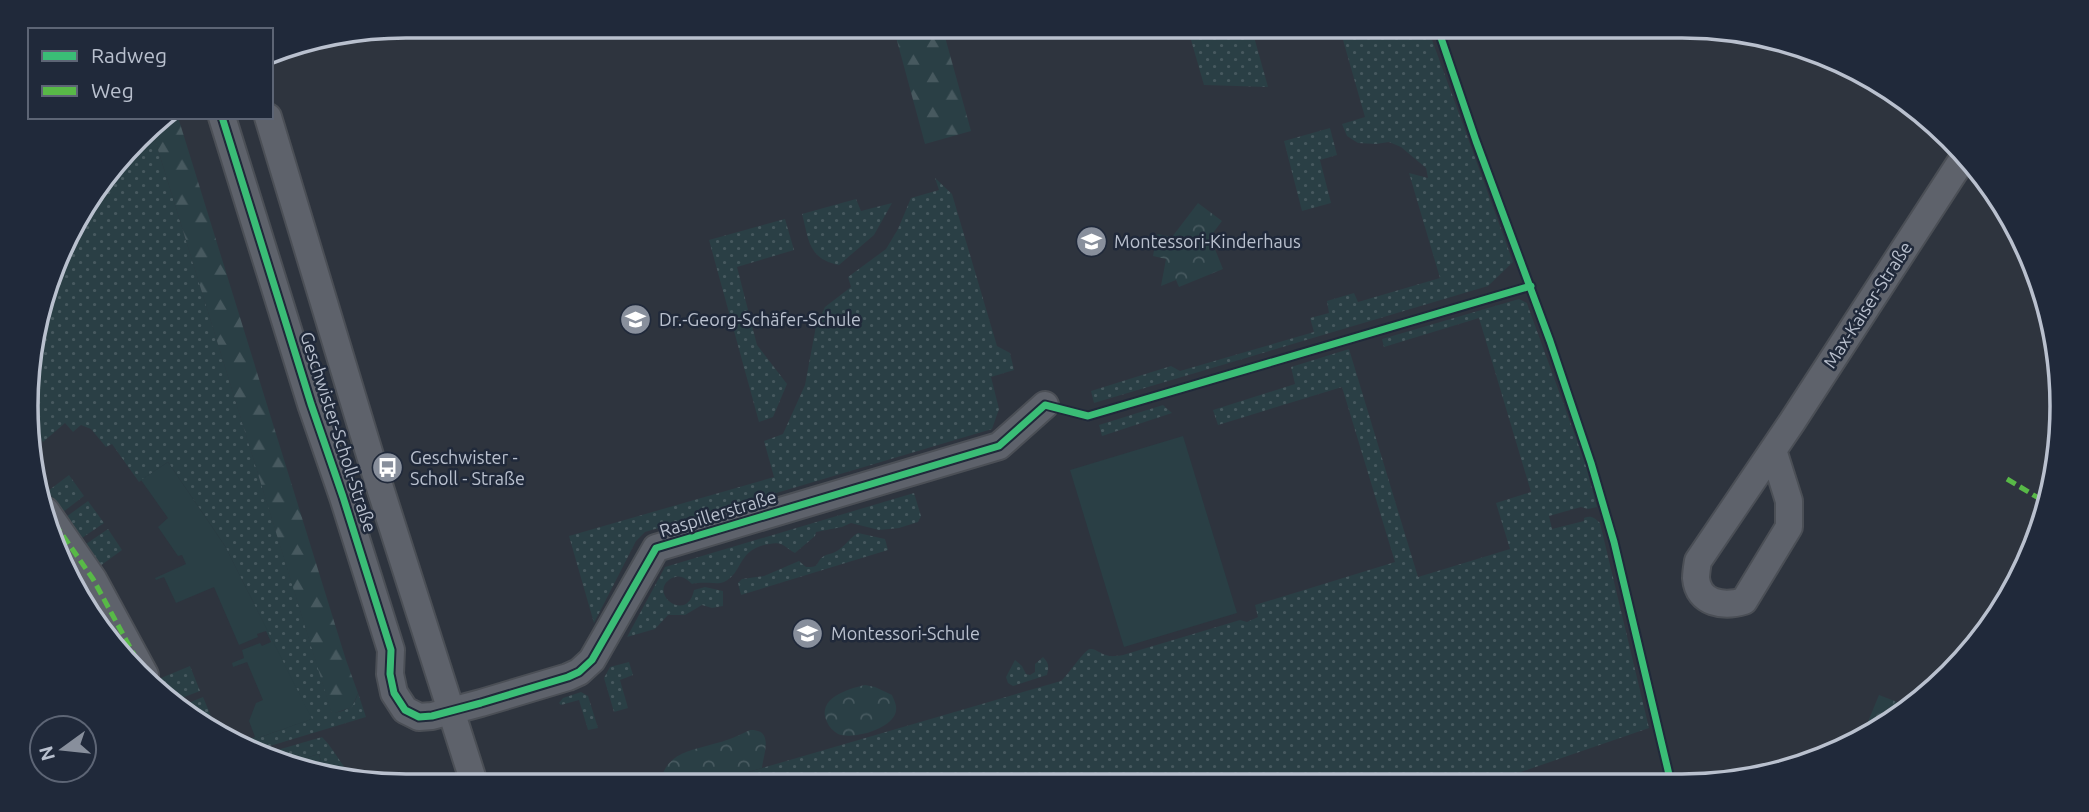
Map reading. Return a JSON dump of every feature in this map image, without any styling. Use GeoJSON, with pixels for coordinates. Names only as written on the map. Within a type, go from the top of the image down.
{"type":"FeatureCollection","features":[{"type":"Feature","properties":{"kind":"street","name":"Geschwister-Scholl-Straße"},"geometry":{"type":"LineString","coordinates":[[223,119],[391,650],[390,674],[394,693],[405,710],[419,716],[432,716],[450,710]]}},
{"type":"Feature","properties":{"kind":"street","name":"Geschwister-Scholl-Straße"},"geometry":{"type":"LineString","coordinates":[[269,119],[375,472],[471,774]]}},
{"type":"Feature","properties":{"kind":"street","name":"Max-Kaiser-Straße"},"geometry":{"type":"LineString","coordinates":[[1773,450],[1789,501],[1789,527],[1744,601],[1730,606],[1714,603],[1703,593],[1696,580],[1698,561],[1959,164]]}},
{"type":"Feature","properties":{"kind":"street","name":"Raspillerstraße"},"geometry":{"type":"LineString","coordinates":[[450,710],[568,677],[587,666],[593,660],[656,548],[999,446],[1045,405]]}},
{"type":"Feature","properties":{"kind":"street"},"geometry":{"type":"LineString","coordinates":[[61,533],[93,579],[131,649]]}},
{"type":"Feature","properties":{"kind":"green space"},"geometry":{"type":"Polygon","coordinates":[[[897,39],[946,39],[971,131],[925,144],[897,39]]]}},
{"type":"Feature","properties":{"kind":"green space"},"geometry":{"type":"Polygon","coordinates":[[[1191,39],[1255,39],[1268,87],[1204,85],[1191,39]]]}},
{"type":"Feature","properties":{"kind":"green space"},"geometry":{"type":"Polygon","coordinates":[[[1343,39],[1432,39],[1513,262],[1488,286],[1094,403],[1091,391],[1171,366],[1180,371],[1314,332],[1310,318],[1329,313],[1327,301],[1354,293],[1358,302],[1440,278],[1409,173],[1428,178],[1426,168],[1401,147],[1389,142],[1358,143],[1347,136],[1342,124],[1365,117],[1343,39]]]}},
{"type":"Feature","properties":{"kind":"green space"},"geometry":{"type":"Polygon","coordinates":[[[176,119],[179,119],[358,693],[352,707],[332,714],[155,138],[176,119]]]}},
{"type":"Feature","properties":{"kind":"green space"},"geometry":{"type":"Polygon","coordinates":[[[1330,128],[1337,155],[1320,160],[1331,203],[1302,211],[1284,141],[1330,128]]]}},
{"type":"Feature","properties":{"kind":"green space"},"geometry":{"type":"Polygon","coordinates":[[[155,138],[332,713],[349,708],[358,693],[366,717],[267,747],[252,740],[311,719],[225,546],[168,462],[139,482],[112,444],[106,447],[91,429],[81,425],[73,432],[65,423],[43,442],[40,439],[38,406],[42,358],[51,311],[66,265],[100,202],[114,182],[155,138]]]}},
{"type":"Feature","properties":{"kind":"green space"},"geometry":{"type":"Polygon","coordinates":[[[935,178],[952,194],[997,346],[1010,353],[1014,370],[991,377],[999,409],[992,429],[645,532],[636,541],[594,623],[569,536],[774,477],[764,441],[783,434],[805,385],[816,326],[825,307],[851,287],[848,277],[886,249],[911,198],[939,190],[935,178]]]}},
{"type":"Feature","properties":{"kind":"green space"},"geometry":{"type":"Polygon","coordinates":[[[856,199],[861,211],[892,203],[874,235],[839,265],[821,258],[812,247],[802,214],[856,199]]]}},
{"type":"Feature","properties":{"kind":"green space"},"geometry":{"type":"Polygon","coordinates":[[[1198,203],[1222,221],[1210,237],[1223,269],[1179,287],[1176,280],[1161,286],[1166,259],[1153,256],[1157,234],[1172,237],[1198,203]]]}},
{"type":"Feature","properties":{"kind":"green space"},"geometry":{"type":"Polygon","coordinates":[[[785,219],[794,250],[737,267],[757,345],[787,384],[773,417],[759,422],[709,240],[785,219]]]}},
{"type":"Feature","properties":{"kind":"green space"},"geometry":{"type":"Polygon","coordinates":[[[1519,299],[1527,303],[1585,463],[1597,507],[1581,507],[1549,516],[1552,529],[1584,521],[1584,518],[1589,517],[1600,523],[1649,728],[1515,774],[753,774],[752,771],[1061,681],[1090,649],[1110,656],[1123,655],[1240,620],[1247,622],[1258,617],[1255,605],[1395,562],[1342,387],[1218,425],[1213,410],[1295,384],[1291,367],[1349,349],[1418,577],[1510,549],[1496,503],[1531,492],[1479,318],[1384,347],[1382,339],[1519,299]]]}},
{"type":"Feature","properties":{"kind":"green space"},"geometry":{"type":"Polygon","coordinates":[[[1163,405],[1172,413],[1102,436],[1099,425],[1163,405]]]}},
{"type":"Feature","properties":{"kind":"green space"},"geometry":{"type":"Polygon","coordinates":[[[1183,436],[1237,613],[1124,647],[1070,470],[1183,436]]]}},
{"type":"Feature","properties":{"kind":"green space"},"geometry":{"type":"Polygon","coordinates":[[[168,462],[225,546],[312,719],[249,739],[255,737],[249,721],[256,703],[263,700],[247,662],[233,667],[232,663],[244,658],[242,650],[271,642],[266,631],[239,645],[214,587],[176,603],[164,577],[156,580],[155,578],[186,564],[182,555],[178,556],[158,527],[168,518],[141,480],[168,462]]]}},
{"type":"Feature","properties":{"kind":"green space"},"geometry":{"type":"Polygon","coordinates":[[[69,475],[84,496],[63,512],[49,490],[69,475]]]}},
{"type":"Feature","properties":{"kind":"green space"},"geometry":{"type":"Polygon","coordinates":[[[914,493],[921,516],[918,522],[879,530],[851,523],[816,532],[815,536],[795,553],[779,543],[764,545],[749,552],[730,578],[721,583],[692,584],[683,577],[672,578],[665,584],[663,591],[671,602],[684,605],[690,600],[694,590],[705,587],[723,591],[723,606],[712,608],[702,605],[685,615],[668,615],[655,629],[627,637],[665,567],[914,493]]]}},
{"type":"Feature","properties":{"kind":"green space"},"geometry":{"type":"Polygon","coordinates":[[[88,501],[104,523],[82,538],[66,517],[88,501]]]}},
{"type":"Feature","properties":{"kind":"green space"},"geometry":{"type":"Polygon","coordinates":[[[108,529],[122,550],[100,566],[86,544],[108,529]]]}},
{"type":"Feature","properties":{"kind":"green space"},"geometry":{"type":"Polygon","coordinates":[[[858,533],[885,539],[888,550],[741,595],[738,583],[742,579],[764,576],[799,561],[806,567],[814,567],[821,558],[834,553],[858,533]]]}},
{"type":"Feature","properties":{"kind":"green space"},"geometry":{"type":"Polygon","coordinates":[[[1043,657],[1048,665],[1047,675],[1013,686],[1008,683],[1006,677],[1015,660],[1026,674],[1030,675],[1035,672],[1035,664],[1043,657]]]}},
{"type":"Feature","properties":{"kind":"green space"},"geometry":{"type":"Polygon","coordinates":[[[629,662],[633,675],[620,680],[628,708],[614,712],[604,678],[610,667],[629,662]]]}},
{"type":"Feature","properties":{"kind":"green space"},"geometry":{"type":"Polygon","coordinates":[[[190,666],[200,691],[182,698],[161,678],[190,666]]]}},
{"type":"Feature","properties":{"kind":"green space"},"geometry":{"type":"Polygon","coordinates":[[[865,685],[892,695],[896,707],[893,717],[888,723],[871,732],[838,734],[827,722],[826,707],[836,696],[865,685]]]}},
{"type":"Feature","properties":{"kind":"green space"},"geometry":{"type":"Polygon","coordinates":[[[581,692],[588,696],[598,728],[588,730],[579,700],[561,705],[559,703],[563,698],[581,692]]]}},
{"type":"Feature","properties":{"kind":"green space"},"geometry":{"type":"Polygon","coordinates":[[[1879,695],[1900,703],[1887,712],[1867,724],[1879,695]]]}},
{"type":"Feature","properties":{"kind":"green space"},"geometry":{"type":"Polygon","coordinates":[[[203,697],[212,718],[202,712],[189,703],[203,697]]]}},
{"type":"Feature","properties":{"kind":"green space"},"geometry":{"type":"Polygon","coordinates":[[[750,730],[763,734],[766,744],[762,768],[741,774],[663,774],[672,760],[679,756],[750,730]]]}},
{"type":"Feature","properties":{"kind":"green space"},"geometry":{"type":"Polygon","coordinates":[[[322,737],[345,768],[322,763],[319,754],[303,759],[277,750],[322,737]]]}},
{"type":"Feature","properties":{"kind":"green space"},"geometry":{"type":"Polygon","coordinates":[[[319,754],[322,763],[311,761],[303,759],[319,754]]]}},
{"type":"Feature","properties":{"kind":"marked path"},"geometry":{"type":"LineString","coordinates":[[2007,479],[2039,498]]}},
{"type":"Feature","properties":{"kind":"marked path"},"geometry":{"type":"LineString","coordinates":[[61,533],[93,579],[131,649]]}},
{"type":"Feature","properties":{"kind":"cycle path"},"geometry":{"type":"LineString","coordinates":[[1441,39],[1591,463],[1614,542],[1669,774]]}},
{"type":"Feature","properties":{"kind":"cycle path"},"geometry":{"type":"LineString","coordinates":[[223,119],[391,650],[390,674],[394,693],[405,710],[419,717],[481,703],[579,672],[592,660],[656,548],[999,446],[1045,405],[1088,416],[1531,286]]}},
{"type":"Feature","properties":{"kind":"place","name":"Montessori-Kinderhaus"},"geometry":{"type":"Point","coordinates":[1091,242]}},
{"type":"Feature","properties":{"kind":"place","name":"Dr.-Georg-Schäfer-Schule"},"geometry":{"type":"Point","coordinates":[636,320]}},
{"type":"Feature","properties":{"kind":"place","name":"Geschwister - Scholl - Straße"},"geometry":{"type":"Point","coordinates":[387,468]}},
{"type":"Feature","properties":{"kind":"place","name":"Montessori-Schule"},"geometry":{"type":"Point","coordinates":[808,634]}}]}
